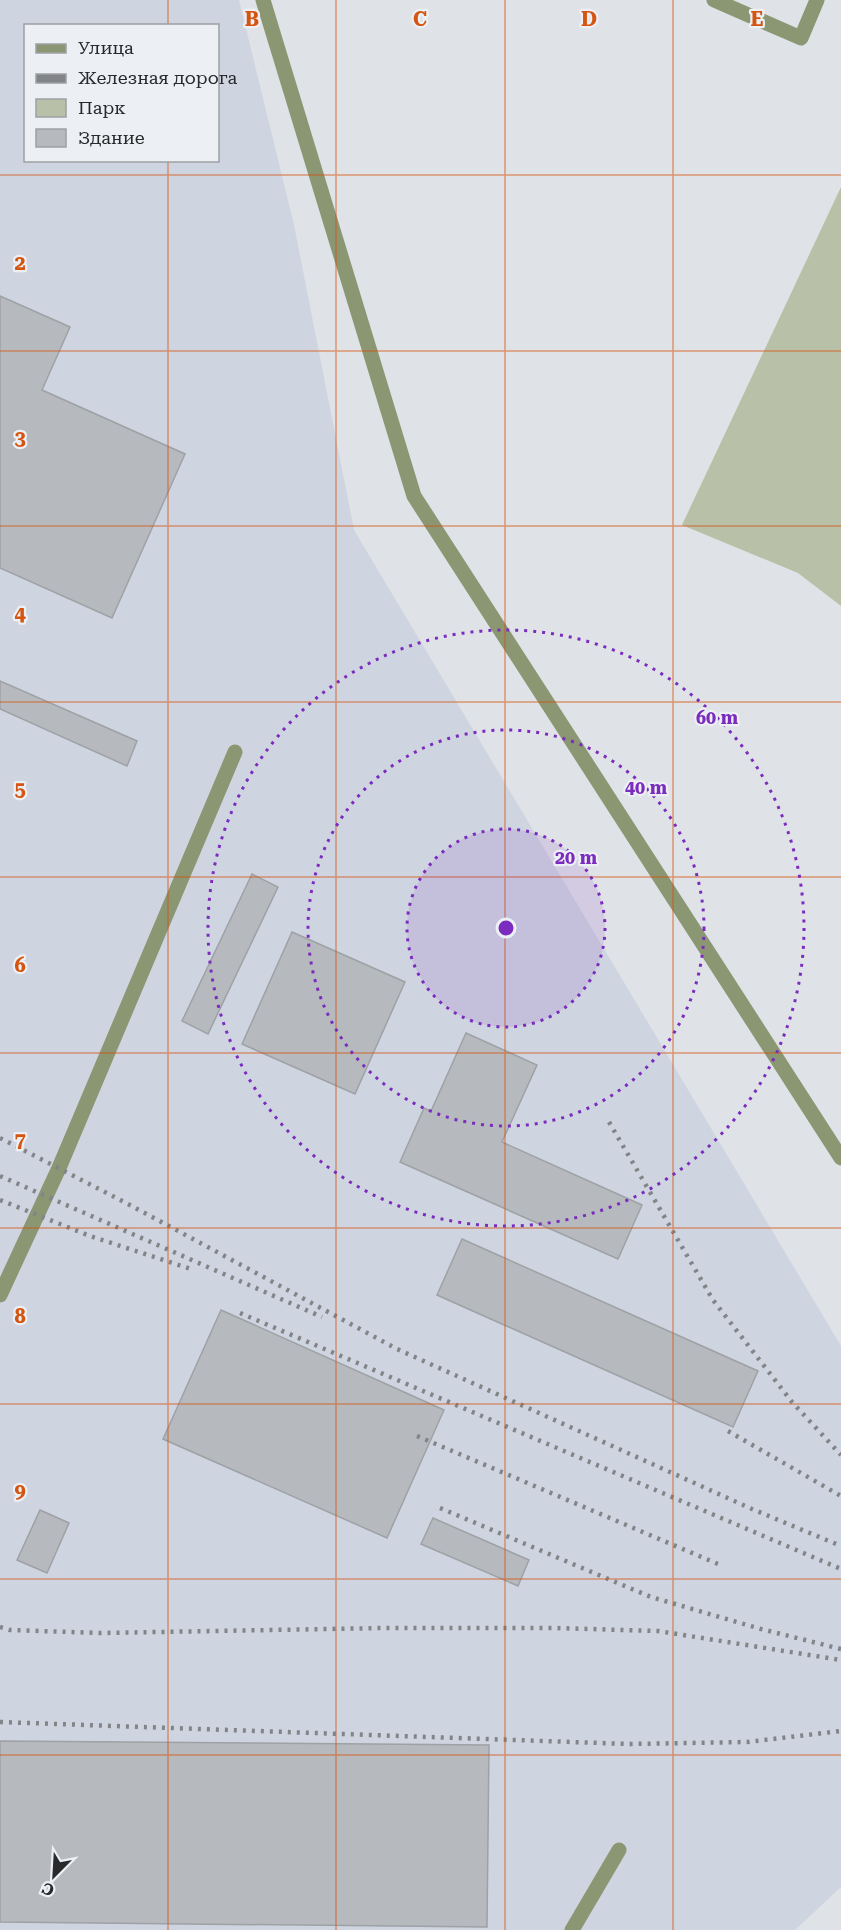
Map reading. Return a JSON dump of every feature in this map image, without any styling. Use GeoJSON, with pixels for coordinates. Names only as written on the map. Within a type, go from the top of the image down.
{"type":"FeatureCollection","features":[{"type":"Feature","properties":{"kind":"lane"},"geometry":{"type":"LineString","coordinates":[[263,0],[414,496],[841,1158]]}},
{"type":"Feature","properties":{"kind":"lane"},"geometry":{"type":"LineString","coordinates":[[714,0],[801,38],[817,0]]}},
{"type":"Feature","properties":{"kind":"lane"},"geometry":{"type":"LineString","coordinates":[[0,1295],[59,1168],[235,752]]}},
{"type":"Feature","properties":{"kind":"lane"},"geometry":{"type":"LineString","coordinates":[[572,1930],[619,1850]]}},
{"type":"Feature","properties":{"kind":"shaded area"},"geometry":{"type":"Polygon","coordinates":[[[0,0],[239,0],[294,225],[354,530],[841,1346],[841,1887],[795,1930],[0,1930],[0,0]]]}},
{"type":"Feature","properties":{"kind":"green space"},"geometry":{"type":"Polygon","coordinates":[[[841,187],[841,606],[798,573],[682,525],[841,187]]]}},
{"type":"Feature","properties":{"kind":"building"},"geometry":{"type":"Polygon","coordinates":[[[0,296],[70,327],[42,390],[185,454],[112,618],[0,568],[0,296]]]}},
{"type":"Feature","properties":{"kind":"building"},"geometry":{"type":"Polygon","coordinates":[[[0,681],[137,741],[127,766],[0,709],[0,681]]]}},
{"type":"Feature","properties":{"kind":"building"},"geometry":{"type":"Polygon","coordinates":[[[252,874],[278,887],[208,1034],[182,1021],[252,874]]]}},
{"type":"Feature","properties":{"kind":"building"},"geometry":{"type":"Polygon","coordinates":[[[292,932],[405,982],[355,1094],[242,1044],[292,932]]]}},
{"type":"Feature","properties":{"kind":"building"},"geometry":{"type":"Polygon","coordinates":[[[466,1033],[537,1065],[502,1142],[642,1205],[618,1259],[400,1162],[424,1108],[431,1111],[466,1033]]]}},
{"type":"Feature","properties":{"kind":"building"},"geometry":{"type":"Polygon","coordinates":[[[462,1239],[758,1371],[733,1427],[437,1295],[462,1239]]]}},
{"type":"Feature","properties":{"kind":"building"},"geometry":{"type":"Polygon","coordinates":[[[221,1310],[444,1410],[387,1538],[163,1439],[221,1310]]]}},
{"type":"Feature","properties":{"kind":"building"},"geometry":{"type":"Polygon","coordinates":[[[40,1510],[69,1523],[47,1573],[17,1560],[40,1510]]]}},
{"type":"Feature","properties":{"kind":"building"},"geometry":{"type":"Polygon","coordinates":[[[433,1518],[529,1560],[518,1586],[421,1544],[433,1518]]]}},
{"type":"Feature","properties":{"kind":"building"},"geometry":{"type":"Polygon","coordinates":[[[0,1741],[489,1745],[487,1927],[0,1922],[0,1741]]]}},
{"type":"Feature","properties":{"kind":"railway"},"geometry":{"type":"LineString","coordinates":[[609,1122],[713,1300],[792,1402],[841,1455]]}},
{"type":"Feature","properties":{"kind":"railway"},"geometry":{"type":"LineString","coordinates":[[0,1138],[397,1349],[752,1509],[841,1546]]}},
{"type":"Feature","properties":{"kind":"railway"},"geometry":{"type":"LineString","coordinates":[[0,1176],[322,1317]]}},
{"type":"Feature","properties":{"kind":"railway"},"geometry":{"type":"LineString","coordinates":[[0,1200],[90,1236],[191,1269]]}},
{"type":"Feature","properties":{"kind":"railway"},"geometry":{"type":"LineString","coordinates":[[240,1313],[841,1569]]}},
{"type":"Feature","properties":{"kind":"railway"},"geometry":{"type":"LineString","coordinates":[[728,1431],[841,1496]]}},
{"type":"Feature","properties":{"kind":"railway"},"geometry":{"type":"LineString","coordinates":[[417,1436],[718,1564]]}},
{"type":"Feature","properties":{"kind":"railway"},"geometry":{"type":"LineString","coordinates":[[440,1508],[651,1597],[761,1629],[841,1649]]}},
{"type":"Feature","properties":{"kind":"railway"},"geometry":{"type":"LineString","coordinates":[[0,1627],[10,1630],[101,1633],[384,1628],[556,1628],[658,1631],[841,1660]]}},
{"type":"Feature","properties":{"kind":"railway"},"geometry":{"type":"LineString","coordinates":[[0,1722],[629,1744],[747,1742],[841,1731]]}}]}
